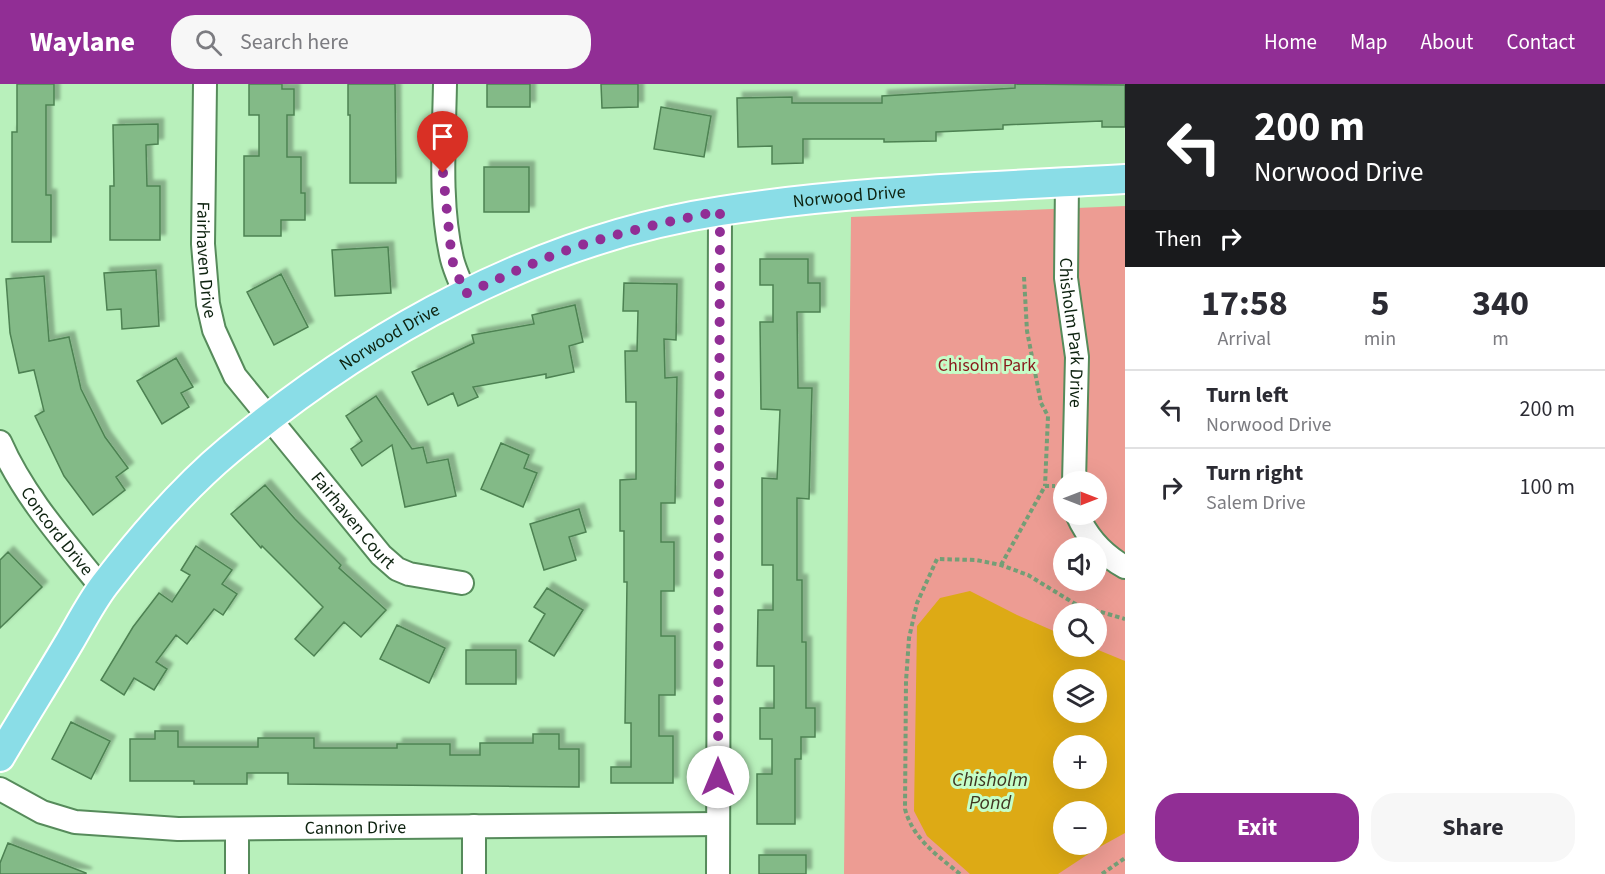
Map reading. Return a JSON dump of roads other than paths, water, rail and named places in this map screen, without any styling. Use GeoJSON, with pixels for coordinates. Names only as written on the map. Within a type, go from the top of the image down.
{"type":"FeatureCollection","features":[{"type":"Feature","properties":{"kind":"main road","name":"Norwood Drive"},"geometry":{"type":"LineString","coordinates":[[0,757],[102,588],[140,541],[191,486],[228,451],[346,361],[465,294],[584,244],[650,225],[720,211],[854,195],[1125,179]]}},
{"type":"Feature","properties":{"kind":"street","name":"Fairhaven Drive"},"geometry":{"type":"LineString","coordinates":[[205,84],[203,244],[208,304],[214,330],[235,375],[270,418]]}},
{"type":"Feature","properties":{"kind":"street"},"geometry":{"type":"LineString","coordinates":[[445,84],[443,173],[448,228],[452,260],[465,294]]}},
{"type":"Feature","properties":{"kind":"street","name":"Chisholm Park Drive"},"geometry":{"type":"LineString","coordinates":[[1067,183],[1066,278],[1077,357],[1074,471]]}},
{"type":"Feature","properties":{"kind":"street"},"geometry":{"type":"LineString","coordinates":[[718,874],[720,211]]}},
{"type":"Feature","properties":{"kind":"street","name":"Fairhaven Court"},"geometry":{"type":"LineString","coordinates":[[270,418],[389,562],[409,573],[462,583]]}},
{"type":"Feature","properties":{"kind":"street","name":"Concord Drive"},"geometry":{"type":"LineString","coordinates":[[0,442],[9,463],[36,505],[102,588]]}},
{"type":"Feature","properties":{"kind":"street"},"geometry":{"type":"LineString","coordinates":[[1082,525],[1096,545],[1125,567]]}},
{"type":"Feature","properties":{"kind":"street","name":"Cannon Drive"},"geometry":{"type":"LineString","coordinates":[[0,789],[42,812],[75,822],[178,829],[718,824]]}},
{"type":"Feature","properties":{"kind":"street"},"geometry":{"type":"LineString","coordinates":[[474,826],[474,874]]}},
{"type":"Feature","properties":{"kind":"street"},"geometry":{"type":"LineString","coordinates":[[237,829],[237,874]]}},
{"type":"Feature","properties":{"kind":"water","name":"Chisholm Pond"},"geometry":{"type":"Polygon","coordinates":[[[970,591],[1053,631],[1053,657],[1107,657],[1107,654],[1125,661],[1125,833],[1107,843],[1107,801],[1053,801],[1053,855],[1087,855],[1058,874],[970,874],[927,836],[914,811],[917,626],[940,598],[970,591]]]}},
{"type":"Feature","properties":{"kind":"park label","name":"Chisolm Park"},"geometry":{"type":"Point","coordinates":[987,365]}}]}
